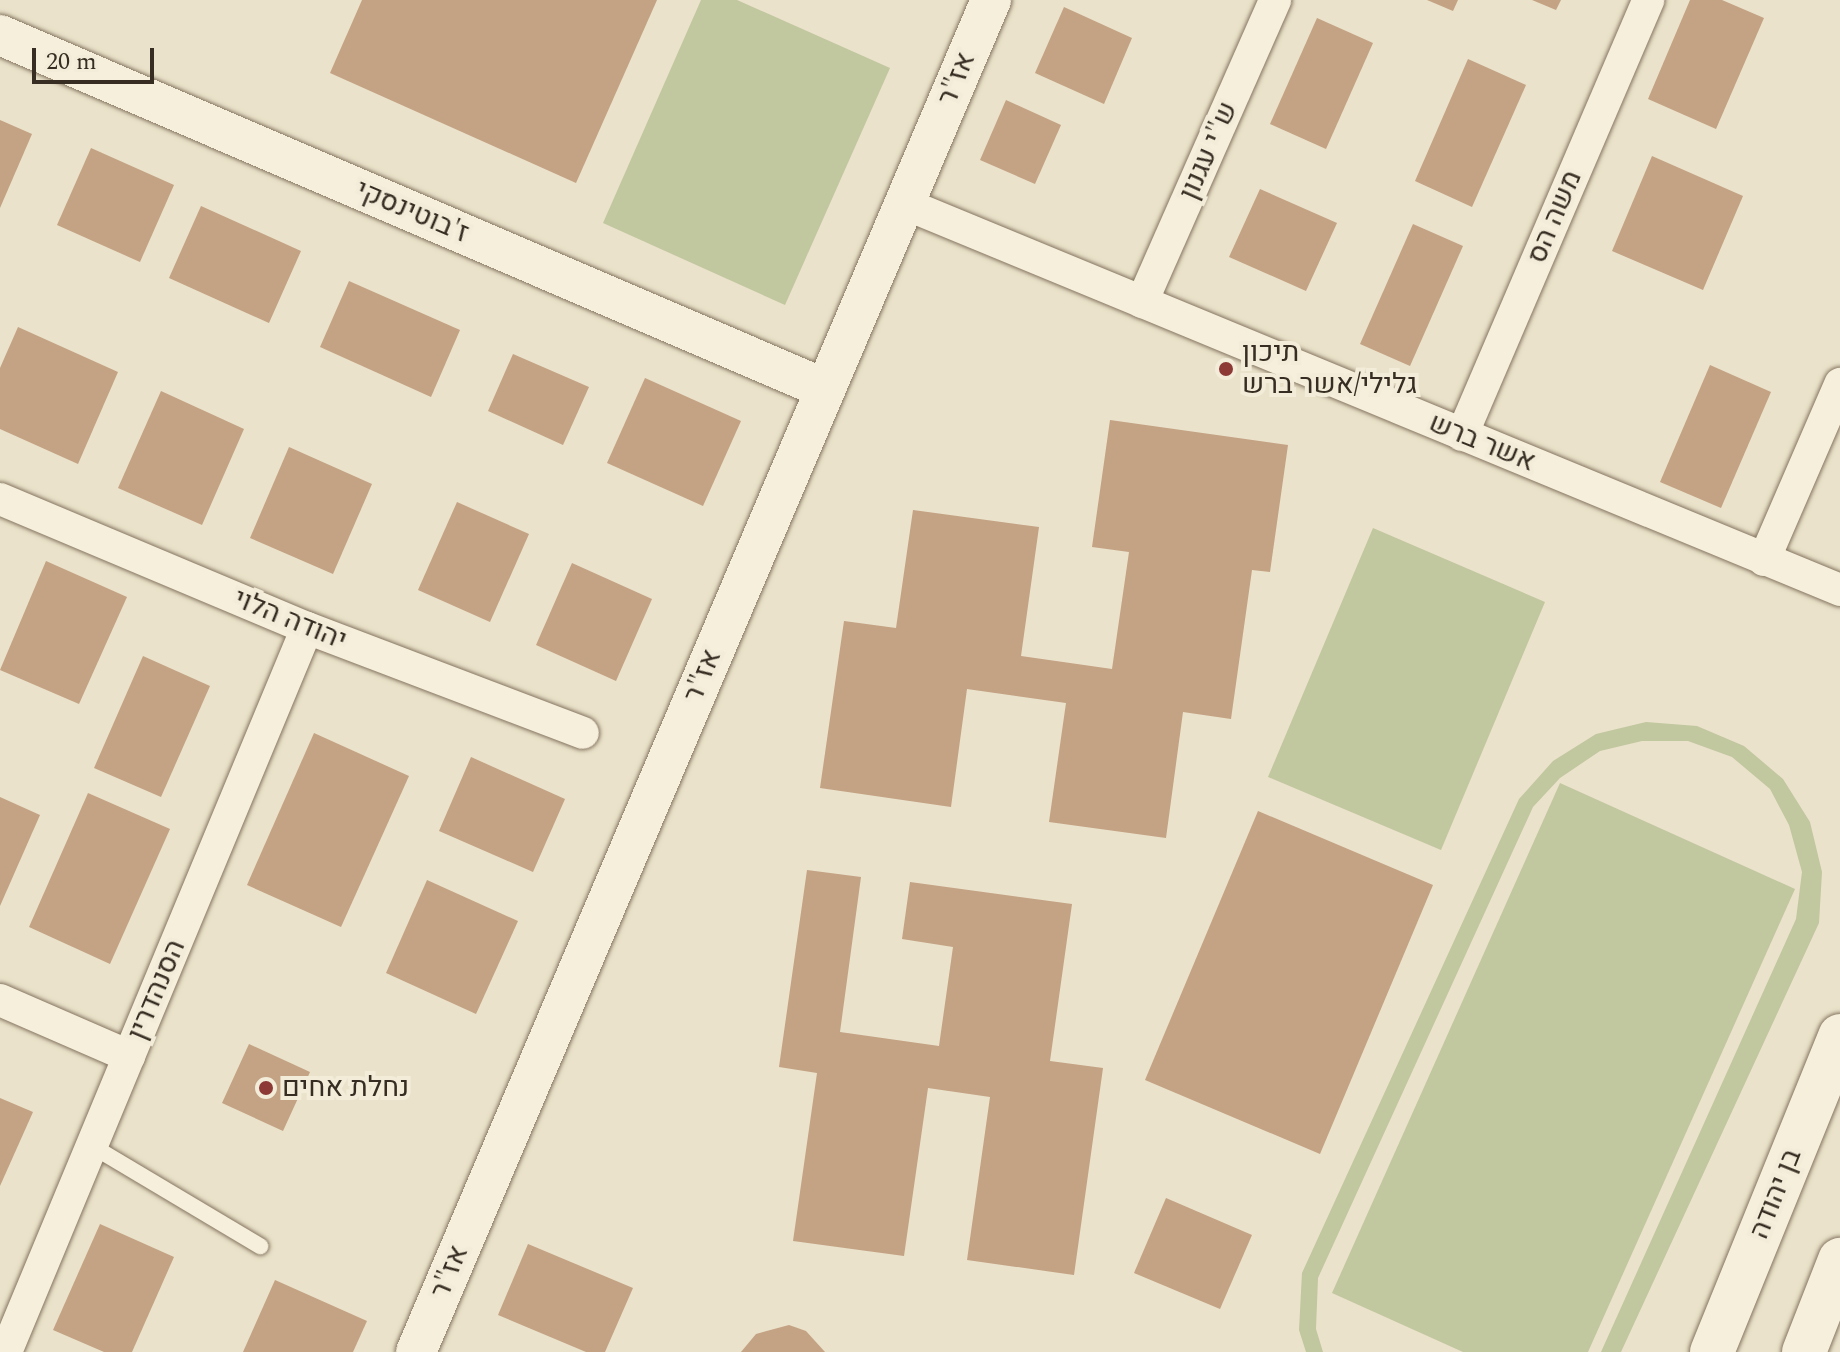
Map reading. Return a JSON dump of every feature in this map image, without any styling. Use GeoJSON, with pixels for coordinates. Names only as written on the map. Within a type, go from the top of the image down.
{"type":"FeatureCollection","features":[{"type":"Feature","properties":{"kind":"main road","name":"בן יהודה"},"geometry":{"type":"LineString","coordinates":[[1712,1352],[1840,1036]]}},
{"type":"Feature","properties":{"kind":"main road"},"geometry":{"type":"LineString","coordinates":[[1804,1352],[1840,1260]]}},
{"type":"Feature","properties":{"kind":"street","name":"אז\"ר"},"geometry":{"type":"LineString","coordinates":[[416,1352],[991,0]]}},
{"type":"Feature","properties":{"kind":"street","name":"ש\"י עגנון"},"geometry":{"type":"LineString","coordinates":[[1142,302],[1275,0]]}},
{"type":"Feature","properties":{"kind":"street","name":"משה הס"},"geometry":{"type":"LineString","coordinates":[[1462,435],[1648,0]]}},
{"type":"Feature","properties":{"kind":"street","name":"ז'בוטינסקי"},"geometry":{"type":"LineString","coordinates":[[0,35],[825,389]]}},
{"type":"Feature","properties":{"kind":"street","name":"אשר ברש"},"geometry":{"type":"LineString","coordinates":[[903,203],[1840,590]]}},
{"type":"Feature","properties":{"kind":"street"},"geometry":{"type":"LineString","coordinates":[[1764,560],[1840,384]]}},
{"type":"Feature","properties":{"kind":"street","name":"יהודה הלוי"},"geometry":{"type":"LineString","coordinates":[[0,499],[307,628],[583,733]]}},
{"type":"Feature","properties":{"kind":"street","name":"הסנהדרין"},"geometry":{"type":"LineString","coordinates":[[6,1352],[307,628]]}},
{"type":"Feature","properties":{"kind":"street"},"geometry":{"type":"LineString","coordinates":[[0,1000],[129,1056]]}},
{"type":"Feature","properties":{"kind":"lane"},"geometry":{"type":"LineString","coordinates":[[92,1146],[260,1246]]}},
{"type":"Feature","properties":{"kind":"green space"},"geometry":{"type":"Polygon","coordinates":[[[701,0],[737,0],[890,68],[785,305],[603,223],[701,0]]]}},
{"type":"Feature","properties":{"kind":"green space"},"geometry":{"type":"Polygon","coordinates":[[[1373,528],[1545,602],[1441,850],[1268,777],[1373,528]]]}},
{"type":"Feature","properties":{"kind":"green space"},"geometry":{"type":"Polygon","coordinates":[[[1646,722],[1697,726],[1744,746],[1783,779],[1810,822],[1822,872],[1819,923],[1621,1352],[1601,1352],[1796,919],[1802,872],[1789,825],[1770,789],[1732,757],[1688,741],[1642,741],[1600,751],[1560,778],[1533,807],[1318,1278],[1316,1329],[1323,1352],[1306,1352],[1299,1330],[1302,1273],[1519,799],[1553,761],[1596,734],[1646,722]]]}},
{"type":"Feature","properties":{"kind":"green space"},"geometry":{"type":"Polygon","coordinates":[[[1560,783],[1795,889],[1588,1352],[1463,1352],[1332,1293],[1560,783]]]}},
{"type":"Feature","properties":{"kind":"building"},"geometry":{"type":"Polygon","coordinates":[[[362,0],[657,0],[576,183],[330,73],[362,0]]]}},
{"type":"Feature","properties":{"kind":"building"},"geometry":{"type":"Polygon","coordinates":[[[1427,0],[1458,0],[1453,11],[1427,0]]]}},
{"type":"Feature","properties":{"kind":"building"},"geometry":{"type":"Polygon","coordinates":[[[1532,0],[1561,0],[1556,10],[1532,0]]]}},
{"type":"Feature","properties":{"kind":"building"},"geometry":{"type":"Polygon","coordinates":[[[1690,0],[1722,0],[1764,18],[1716,129],[1648,99],[1690,0]]]}},
{"type":"Feature","properties":{"kind":"building"},"geometry":{"type":"Polygon","coordinates":[[[1064,7],[1132,38],[1104,104],[1035,73],[1064,7]]]}},
{"type":"Feature","properties":{"kind":"building"},"geometry":{"type":"Polygon","coordinates":[[[1317,18],[1373,43],[1326,149],[1270,124],[1317,18]]]}},
{"type":"Feature","properties":{"kind":"building"},"geometry":{"type":"Polygon","coordinates":[[[1468,59],[1526,85],[1472,207],[1415,181],[1468,59]]]}},
{"type":"Feature","properties":{"kind":"building"},"geometry":{"type":"Polygon","coordinates":[[[1006,100],[1061,125],[1035,184],[980,160],[1006,100]]]}},
{"type":"Feature","properties":{"kind":"building"},"geometry":{"type":"Polygon","coordinates":[[[0,120],[32,134],[0,208],[0,120]]]}},
{"type":"Feature","properties":{"kind":"building"},"geometry":{"type":"Polygon","coordinates":[[[91,148],[174,185],[140,262],[57,225],[91,148]]]}},
{"type":"Feature","properties":{"kind":"building"},"geometry":{"type":"Polygon","coordinates":[[[1652,156],[1743,196],[1703,290],[1612,251],[1652,156]]]}},
{"type":"Feature","properties":{"kind":"building"},"geometry":{"type":"Polygon","coordinates":[[[1260,189],[1337,223],[1306,291],[1229,257],[1260,189]]]}},
{"type":"Feature","properties":{"kind":"building"},"geometry":{"type":"Polygon","coordinates":[[[201,206],[301,251],[269,323],[169,278],[201,206]]]}},
{"type":"Feature","properties":{"kind":"building"},"geometry":{"type":"Polygon","coordinates":[[[1413,224],[1463,246],[1410,366],[1360,344],[1413,224]]]}},
{"type":"Feature","properties":{"kind":"building"},"geometry":{"type":"Polygon","coordinates":[[[349,281],[460,330],[431,397],[320,347],[349,281]]]}},
{"type":"Feature","properties":{"kind":"building"},"geometry":{"type":"Polygon","coordinates":[[[18,327],[118,372],[78,464],[0,429],[0,368],[18,327]]]}},
{"type":"Feature","properties":{"kind":"building"},"geometry":{"type":"Polygon","coordinates":[[[513,354],[589,387],[563,445],[488,411],[513,354]]]}},
{"type":"Feature","properties":{"kind":"building"},"geometry":{"type":"Polygon","coordinates":[[[1710,365],[1771,392],[1721,508],[1660,482],[1710,365]]]}},
{"type":"Feature","properties":{"kind":"building"},"geometry":{"type":"Polygon","coordinates":[[[645,378],[741,421],[703,506],[607,463],[645,378]]]}},
{"type":"Feature","properties":{"kind":"building"},"geometry":{"type":"Polygon","coordinates":[[[161,391],[244,429],[202,525],[118,488],[161,391]]]}},
{"type":"Feature","properties":{"kind":"building"},"geometry":{"type":"Polygon","coordinates":[[[1110,420],[1288,445],[1270,572],[1252,570],[1231,719],[1183,712],[1166,838],[1049,822],[1066,703],[967,689],[951,807],[820,788],[844,621],[896,628],[913,510],[1039,527],[1021,656],[1112,669],[1129,552],[1092,547],[1110,420]]]}},
{"type":"Feature","properties":{"kind":"building"},"geometry":{"type":"Polygon","coordinates":[[[289,447],[372,484],[333,574],[250,538],[289,447]]]}},
{"type":"Feature","properties":{"kind":"building"},"geometry":{"type":"Polygon","coordinates":[[[457,502],[529,534],[490,622],[418,590],[457,502]]]}},
{"type":"Feature","properties":{"kind":"building"},"geometry":{"type":"Polygon","coordinates":[[[46,561],[127,597],[79,704],[0,670],[46,561]]]}},
{"type":"Feature","properties":{"kind":"building"},"geometry":{"type":"Polygon","coordinates":[[[572,563],[652,599],[616,681],[536,645],[572,563]]]}},
{"type":"Feature","properties":{"kind":"building"},"geometry":{"type":"Polygon","coordinates":[[[143,656],[210,686],[161,797],[94,768],[143,656]]]}},
{"type":"Feature","properties":{"kind":"building"},"geometry":{"type":"Polygon","coordinates":[[[314,733],[409,776],[341,927],[247,885],[314,733]]]}},
{"type":"Feature","properties":{"kind":"building"},"geometry":{"type":"Polygon","coordinates":[[[471,757],[565,799],[533,872],[439,831],[471,757]]]}},
{"type":"Feature","properties":{"kind":"building"},"geometry":{"type":"Polygon","coordinates":[[[88,793],[170,829],[110,964],[29,927],[88,793]]]}},
{"type":"Feature","properties":{"kind":"building"},"geometry":{"type":"Polygon","coordinates":[[[0,797],[40,815],[0,906],[0,797]]]}},
{"type":"Feature","properties":{"kind":"building"},"geometry":{"type":"Polygon","coordinates":[[[1258,811],[1433,885],[1320,1154],[1145,1080],[1258,811]]]}},
{"type":"Feature","properties":{"kind":"building"},"geometry":{"type":"Polygon","coordinates":[[[807,870],[861,877],[840,1032],[939,1046],[953,947],[902,939],[910,882],[1072,904],[1050,1061],[1103,1068],[1074,1275],[967,1260],[990,1097],[928,1088],[904,1256],[793,1241],[817,1073],[779,1067],[807,870]]]}},
{"type":"Feature","properties":{"kind":"building"},"geometry":{"type":"Polygon","coordinates":[[[427,880],[518,921],[476,1014],[386,973],[427,880]]]}},
{"type":"Feature","properties":{"kind":"building","name":"נחלת אחים"},"geometry":{"type":"Polygon","coordinates":[[[249,1044],[310,1072],[283,1131],[222,1103],[249,1044]]]}},
{"type":"Feature","properties":{"kind":"building"},"geometry":{"type":"Polygon","coordinates":[[[0,1098],[33,1112],[0,1186],[0,1098]]]}},
{"type":"Feature","properties":{"kind":"building"},"geometry":{"type":"Polygon","coordinates":[[[1166,1198],[1252,1235],[1220,1309],[1134,1273],[1166,1198]]]}},
{"type":"Feature","properties":{"kind":"building"},"geometry":{"type":"Polygon","coordinates":[[[100,1224],[174,1257],[132,1352],[104,1352],[53,1330],[100,1224]]]}},
{"type":"Feature","properties":{"kind":"building"},"geometry":{"type":"Polygon","coordinates":[[[528,1244],[633,1288],[605,1352],[586,1352],[498,1315],[528,1244]]]}},
{"type":"Feature","properties":{"kind":"building"},"geometry":{"type":"Polygon","coordinates":[[[275,1280],[367,1321],[353,1352],[243,1352],[275,1280]]]}},
{"type":"Feature","properties":{"kind":"building"},"geometry":{"type":"Polygon","coordinates":[[[789,1325],[806,1331],[825,1352],[741,1352],[756,1334],[789,1325]]]}},
{"type":"Feature","properties":{"kind":"place","name":"תיכון גלילי/אשר ברש"},"geometry":{"type":"Point","coordinates":[1226,369]}},
{"type":"Feature","properties":{"kind":"place","name":"נחלת אחים"},"geometry":{"type":"Point","coordinates":[266,1088]}}]}
